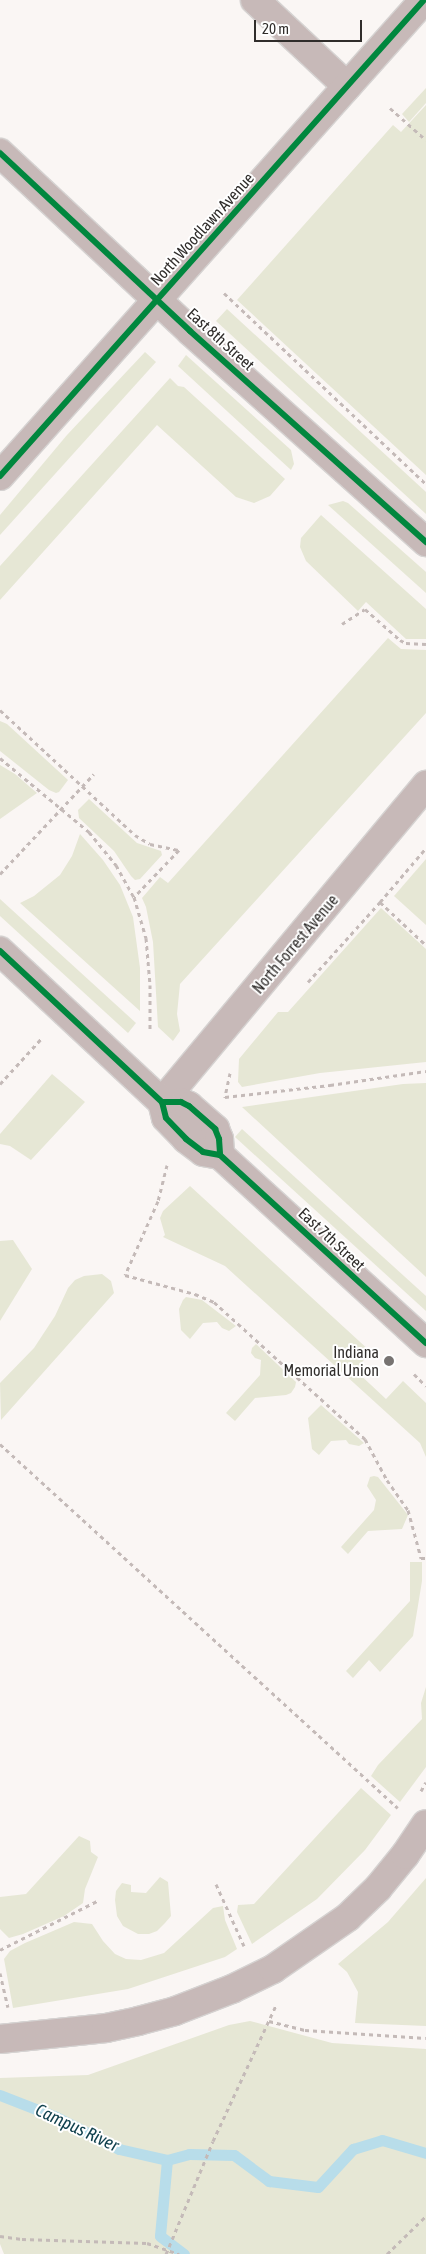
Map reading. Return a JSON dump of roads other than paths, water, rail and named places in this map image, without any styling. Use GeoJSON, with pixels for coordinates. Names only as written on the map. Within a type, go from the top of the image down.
{"type":"FeatureCollection","features":[{"type":"Feature","properties":{"kind":"street"},"geometry":{"type":"LineString","coordinates":[[255,0],[347,86]]}},
{"type":"Feature","properties":{"kind":"street","name":"North Woodlawn Avenue"},"geometry":{"type":"LineString","coordinates":[[0,476],[424,0]]}},
{"type":"Feature","properties":{"kind":"street","name":"East 8th Street"},"geometry":{"type":"LineString","coordinates":[[0,153],[157,299],[426,542]]}},
{"type":"Feature","properties":{"kind":"street","name":"North Forrest Avenue"},"geometry":{"type":"LineString","coordinates":[[162,1102],[426,785]]}},
{"type":"Feature","properties":{"kind":"street","name":"East 7th Street"},"geometry":{"type":"LineString","coordinates":[[0,951],[162,1102],[166,1118],[191,1143],[204,1152],[220,1155],[426,1343]]}},
{"type":"Feature","properties":{"kind":"street"},"geometry":{"type":"LineString","coordinates":[[0,2039],[106,2028],[138,2021],[175,2011],[273,1970],[348,1917],[378,1888],[418,1823]]}},
{"type":"Feature","properties":{"kind":"waterway","name":"Campus River"},"geometry":{"type":"LineString","coordinates":[[0,2095],[54,2116],[119,2149],[167,2160],[189,2154],[234,2155],[269,2181],[318,2187],[353,2149],[382,2140],[426,2153]]}},
{"type":"Feature","properties":{"kind":"waterway"},"geometry":{"type":"LineString","coordinates":[[167,2160],[160,2236],[184,2254]]}},
{"type":"Feature","properties":{"kind":"place","name":"Indiana Memorial Union"},"geometry":{"type":"Point","coordinates":[389,1361]}}]}
